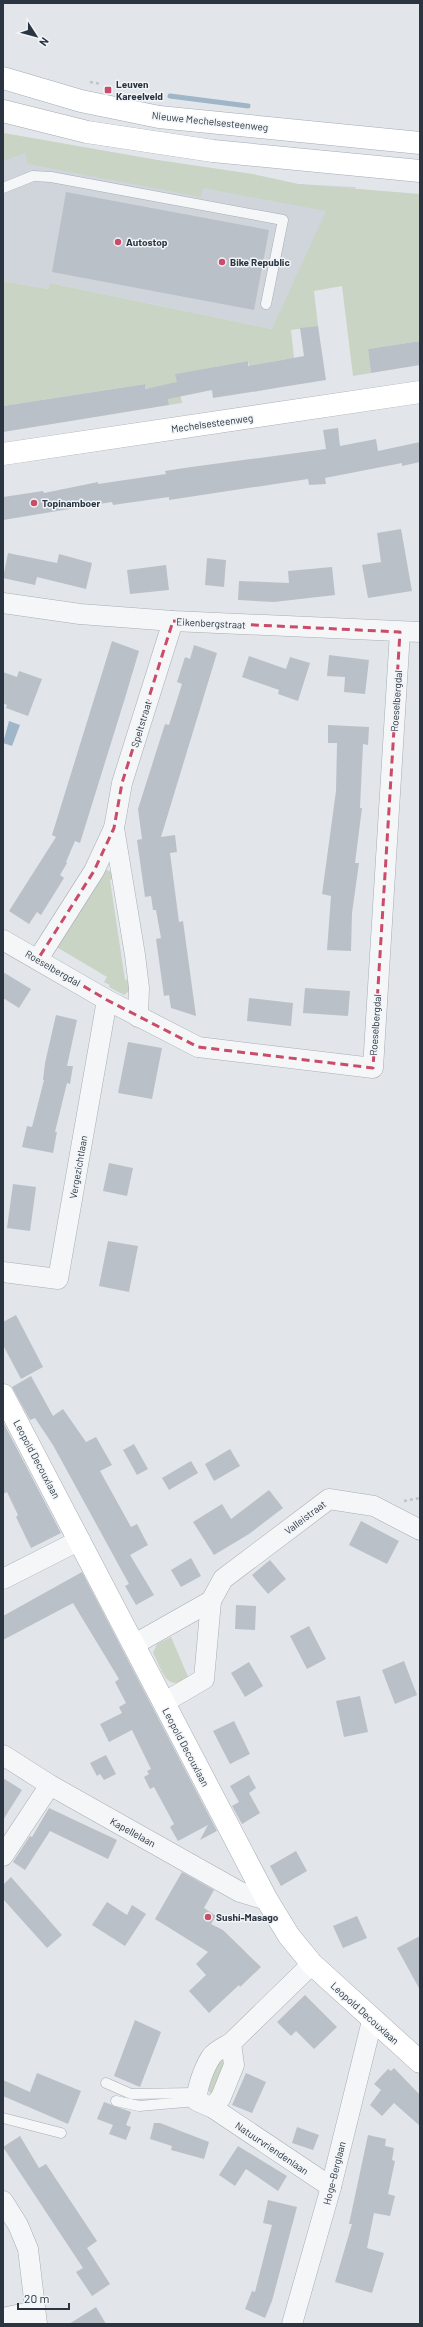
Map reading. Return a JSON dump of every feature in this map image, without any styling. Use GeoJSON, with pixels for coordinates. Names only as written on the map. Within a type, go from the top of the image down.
{"type":"FeatureCollection","features":[{"type":"Feature","properties":{"kind":"street","name":"Nieuwe Mechelsesteenweg"},"geometry":{"type":"LineString","coordinates":[[3,78],[81,101],[159,117],[420,143]]}},
{"type":"Feature","properties":{"kind":"street"},"geometry":{"type":"LineString","coordinates":[[3,111],[87,132],[213,151],[420,171]]}},
{"type":"Feature","properties":{"kind":"street","name":"Mechelsesteenweg"},"geometry":{"type":"LineString","coordinates":[[3,454],[420,392]]}},
{"type":"Feature","properties":{"kind":"street","name":"Eikenbergstraat"},"geometry":{"type":"LineString","coordinates":[[3,603],[80,614],[173,621],[420,632]]}},
{"type":"Feature","properties":{"kind":"street","name":"Speltstraat"},"geometry":{"type":"LineString","coordinates":[[38,959],[94,871],[114,828],[122,783],[173,621]]}},
{"type":"Feature","properties":{"kind":"street","name":"Roeselbergdal"},"geometry":{"type":"LineString","coordinates":[[3,940],[107,1000],[198,1047],[373,1068],[400,632]]}},
{"type":"Feature","properties":{"kind":"street","name":"Speltstraat"},"geometry":{"type":"LineString","coordinates":[[114,828],[135,955],[138,988],[138,1017]]}},
{"type":"Feature","properties":{"kind":"street","name":"Vergezichtlaan"},"geometry":{"type":"LineString","coordinates":[[3,1272],[58,1279],[107,1000]]}},
{"type":"Feature","properties":{"kind":"street","name":"Leopold Decouxlaan"},"geometry":{"type":"LineString","coordinates":[[3,1395],[135,1644],[163,1703],[266,1900],[289,1936],[312,1964],[372,2021],[420,2062]]}},
{"type":"Feature","properties":{"kind":"street","name":"Valleistraat"},"geometry":{"type":"LineString","coordinates":[[163,1703],[204,1679],[211,1601],[223,1579],[329,1499],[374,1506],[420,1530]]}},
{"type":"Feature","properties":{"kind":"street"},"geometry":{"type":"LineString","coordinates":[[3,1579],[80,1540]]}},
{"type":"Feature","properties":{"kind":"street"},"geometry":{"type":"LineString","coordinates":[[135,1644],[211,1601]]}},
{"type":"Feature","properties":{"kind":"street","name":"Kapellelaan"},"geometry":{"type":"LineString","coordinates":[[3,1755],[50,1786],[240,1892],[266,1900]]}},
{"type":"Feature","properties":{"kind":"street"},"geometry":{"type":"LineString","coordinates":[[3,1856],[50,1786]]}},
{"type":"Feature","properties":{"kind":"street"},"geometry":{"type":"LineString","coordinates":[[202,2101],[211,2057],[231,2043],[312,1964]]}},
{"type":"Feature","properties":{"kind":"street","name":"Hoge-Berglaan"},"geometry":{"type":"LineString","coordinates":[[292,2324],[332,2187],[372,2021]]}},
{"type":"Feature","properties":{"kind":"street","name":"Natuurvriendenlaan"},"geometry":{"type":"LineString","coordinates":[[202,2101],[332,2187]]}},
{"type":"Feature","properties":{"kind":"street"},"geometry":{"type":"LineString","coordinates":[[3,2201],[18,2225],[28,2249],[36,2318],[3,2318]]}},
{"type":"Feature","properties":{"kind":"lane"},"geometry":{"type":"LineString","coordinates":[[3,188],[33,176],[51,177],[283,220],[266,304]]}},
{"type":"Feature","properties":{"kind":"lane"},"geometry":{"type":"LineString","coordinates":[[106,2083],[131,2094],[202,2101]]}},
{"type":"Feature","properties":{"kind":"lane"},"geometry":{"type":"LineString","coordinates":[[116,2101],[139,2106],[202,2101]]}},
{"type":"Feature","properties":{"kind":"lane"},"geometry":{"type":"LineString","coordinates":[[3,2118],[61,2132]]}},
{"type":"Feature","properties":{"kind":"highlighted area"},"geometry":{"type":"Polygon","coordinates":[[[173,621],[400,632],[373,1068],[198,1047],[107,1000],[38,959],[94,871],[114,828],[122,783],[173,621]]]}},
{"type":"Feature","properties":{"kind":"shaded area"},"geometry":{"type":"Polygon","coordinates":[[[3,133],[157,160],[252,174],[298,184],[356,187],[272,329],[50,283],[48,289],[3,281],[3,133]]]}},
{"type":"Feature","properties":{"kind":"green space"},"geometry":{"type":"Polygon","coordinates":[[[3,133],[157,160],[252,174],[298,184],[420,194],[420,341],[368,349],[371,373],[353,376],[342,286],[314,291],[318,326],[291,330],[294,358],[271,362],[275,388],[254,392],[248,361],[176,374],[182,403],[169,405],[165,385],[145,389],[144,384],[3,406],[3,281],[48,289],[50,283],[272,329],[326,211],[203,188],[201,197],[28,164],[25,153],[3,161],[3,133]]]}},
{"type":"Feature","properties":{"kind":"green space"},"geometry":{"type":"Polygon","coordinates":[[[104,869],[112,872],[113,879],[110,880],[125,980],[129,981],[130,990],[124,995],[109,987],[110,985],[104,982],[107,977],[55,946],[104,869]]]}},
{"type":"Feature","properties":{"kind":"green space"},"geometry":{"type":"Polygon","coordinates":[[[171,1637],[189,1679],[175,1683],[166,1678],[162,1673],[153,1653],[157,1644],[171,1637]]]}},
{"type":"Feature","properties":{"kind":"green space"},"geometry":{"type":"Polygon","coordinates":[[[222,2059],[226,2061],[212,2093],[210,2093],[208,2089],[219,2060],[222,2059]]]}},
{"type":"Feature","properties":{"kind":"water"},"geometry":{"type":"Polygon","coordinates":[[[9,721],[20,725],[12,746],[3,743],[9,721]]]}},
{"type":"Feature","properties":{"kind":"building"},"geometry":{"type":"Polygon","coordinates":[[[66,192],[269,230],[254,310],[52,272],[66,192]]]}},
{"type":"Feature","properties":{"kind":"building"},"geometry":{"type":"Polygon","coordinates":[[[318,326],[326,380],[213,398],[212,390],[168,399],[169,405],[3,432],[3,406],[145,384],[145,389],[177,382],[175,374],[248,361],[248,366],[304,356],[300,328],[318,326]]]}},
{"type":"Feature","properties":{"kind":"building"},"geometry":{"type":"Polygon","coordinates":[[[420,341],[420,365],[371,373],[368,349],[420,341]]]}},
{"type":"Feature","properties":{"kind":"building"},"geometry":{"type":"Polygon","coordinates":[[[338,428],[340,446],[376,439],[378,451],[420,442],[420,462],[402,466],[402,463],[325,478],[326,484],[309,485],[308,479],[169,500],[169,497],[113,505],[112,502],[3,520],[3,497],[43,491],[44,493],[98,482],[98,484],[166,474],[165,471],[184,468],[326,449],[323,430],[338,428]]]}},
{"type":"Feature","properties":{"kind":"building"},"geometry":{"type":"Polygon","coordinates":[[[401,529],[412,591],[368,598],[362,565],[381,562],[377,533],[401,529]]]}},
{"type":"Feature","properties":{"kind":"building"},"geometry":{"type":"Polygon","coordinates":[[[8,553],[57,563],[59,554],[92,563],[86,589],[37,577],[35,585],[3,578],[8,553]]]}},
{"type":"Feature","properties":{"kind":"building"},"geometry":{"type":"Polygon","coordinates":[[[207,558],[226,560],[224,587],[205,585],[207,558]]]}},
{"type":"Feature","properties":{"kind":"building"},"geometry":{"type":"Polygon","coordinates":[[[166,565],[169,590],[130,594],[127,570],[166,565]]]}},
{"type":"Feature","properties":{"kind":"building"},"geometry":{"type":"Polygon","coordinates":[[[332,567],[335,595],[274,602],[238,600],[239,581],[289,583],[288,571],[332,567]]]}},
{"type":"Feature","properties":{"kind":"building"},"geometry":{"type":"Polygon","coordinates":[[[112,641],[139,651],[80,843],[75,841],[66,862],[67,863],[60,875],[64,878],[41,915],[37,912],[29,924],[9,911],[56,837],[52,835],[112,641]]]}},
{"type":"Feature","properties":{"kind":"building"},"geometry":{"type":"Polygon","coordinates":[[[194,645],[217,653],[161,837],[175,835],[177,852],[170,853],[179,922],[183,921],[196,1016],[171,1008],[169,995],[164,996],[156,939],[161,938],[156,910],[153,910],[151,896],[145,897],[137,840],[142,839],[138,809],[165,724],[169,725],[182,684],[177,682],[185,657],[190,659],[194,645]]]}},
{"type":"Feature","properties":{"kind":"building"},"geometry":{"type":"Polygon","coordinates":[[[329,655],[369,660],[365,694],[344,692],[345,677],[327,676],[329,655]]]}},
{"type":"Feature","properties":{"kind":"building"},"geometry":{"type":"Polygon","coordinates":[[[249,656],[286,669],[290,657],[310,663],[298,701],[278,694],[279,690],[242,677],[249,656]]]}},
{"type":"Feature","properties":{"kind":"building"},"geometry":{"type":"Polygon","coordinates":[[[19,671],[42,679],[28,716],[6,708],[7,705],[3,703],[3,672],[17,677],[19,671]]]}},
{"type":"Feature","properties":{"kind":"building"},"geometry":{"type":"Polygon","coordinates":[[[328,725],[369,727],[368,745],[363,744],[360,808],[362,808],[355,863],[359,863],[352,913],[351,951],[327,950],[331,896],[322,894],[336,791],[337,743],[328,743],[328,725]]]}},
{"type":"Feature","properties":{"kind":"building"},"geometry":{"type":"Polygon","coordinates":[[[3,972],[31,989],[19,1008],[3,998],[3,972]]]}},
{"type":"Feature","properties":{"kind":"building"},"geometry":{"type":"Polygon","coordinates":[[[305,988],[350,991],[348,1016],[303,1013],[305,988]]]}},
{"type":"Feature","properties":{"kind":"building"},"geometry":{"type":"Polygon","coordinates":[[[249,998],[293,1003],[291,1026],[247,1021],[249,998]]]}},
{"type":"Feature","properties":{"kind":"building"},"geometry":{"type":"Polygon","coordinates":[[[56,1015],[77,1020],[67,1066],[73,1066],[70,1084],[67,1083],[55,1132],[57,1132],[53,1153],[22,1147],[27,1126],[32,1127],[44,1080],[45,1063],[56,1015]]]}},
{"type":"Feature","properties":{"kind":"building"},"geometry":{"type":"Polygon","coordinates":[[[128,1042],[162,1048],[152,1099],[118,1093],[128,1042]]]}},
{"type":"Feature","properties":{"kind":"building"},"geometry":{"type":"Polygon","coordinates":[[[109,1163],[133,1168],[127,1196],[103,1191],[109,1163]]]}},
{"type":"Feature","properties":{"kind":"building"},"geometry":{"type":"Polygon","coordinates":[[[13,1184],[36,1187],[30,1231],[7,1228],[13,1184]]]}},
{"type":"Feature","properties":{"kind":"building"},"geometry":{"type":"Polygon","coordinates":[[[108,1241],[138,1246],[129,1292],[99,1286],[108,1241]]]}},
{"type":"Feature","properties":{"kind":"building"},"geometry":{"type":"Polygon","coordinates":[[[16,1315],[43,1367],[21,1379],[3,1345],[3,1322],[16,1315]]]}},
{"type":"Feature","properties":{"kind":"building"},"geometry":{"type":"Polygon","coordinates":[[[31,1376],[53,1416],[63,1409],[86,1442],[96,1437],[112,1465],[100,1471],[131,1527],[137,1524],[148,1545],[130,1555],[154,1595],[136,1605],[125,1586],[129,1584],[53,1445],[35,1418],[30,1420],[12,1387],[31,1376]]]}},
{"type":"Feature","properties":{"kind":"building"},"geometry":{"type":"Polygon","coordinates":[[[3,1422],[61,1533],[31,1548],[16,1517],[18,1515],[7,1492],[3,1494],[3,1422]]]}},
{"type":"Feature","properties":{"kind":"building"},"geometry":{"type":"Polygon","coordinates":[[[134,1444],[148,1469],[137,1475],[123,1450],[134,1444]]]}},
{"type":"Feature","properties":{"kind":"building"},"geometry":{"type":"Polygon","coordinates":[[[230,1449],[240,1466],[214,1481],[205,1464],[230,1449]]]}},
{"type":"Feature","properties":{"kind":"building"},"geometry":{"type":"Polygon","coordinates":[[[191,1461],[198,1473],[169,1490],[162,1478],[191,1461]]]}},
{"type":"Feature","properties":{"kind":"building"},"geometry":{"type":"Polygon","coordinates":[[[269,1490],[283,1508],[249,1534],[214,1555],[193,1522],[222,1504],[231,1519],[269,1490]]]}},
{"type":"Feature","properties":{"kind":"building"},"geometry":{"type":"Polygon","coordinates":[[[361,1521],[399,1541],[387,1564],[349,1545],[361,1521]]]}},
{"type":"Feature","properties":{"kind":"building"},"geometry":{"type":"Polygon","coordinates":[[[191,1558],[201,1576],[181,1587],[171,1570],[191,1558]]]}},
{"type":"Feature","properties":{"kind":"building"},"geometry":{"type":"Polygon","coordinates":[[[270,1560],[286,1579],[268,1594],[252,1575],[270,1560]]]}},
{"type":"Feature","properties":{"kind":"building"},"geometry":{"type":"Polygon","coordinates":[[[82,1572],[217,1831],[200,1840],[208,1825],[178,1841],[170,1827],[174,1824],[154,1787],[150,1789],[144,1777],[149,1774],[147,1771],[151,1769],[132,1730],[109,1742],[100,1724],[122,1713],[119,1707],[126,1703],[115,1682],[119,1679],[73,1603],[3,1640],[3,1616],[82,1572]]]}},
{"type":"Feature","properties":{"kind":"building"},"geometry":{"type":"Polygon","coordinates":[[[236,1605],[256,1606],[255,1630],[235,1629],[236,1605]]]}},
{"type":"Feature","properties":{"kind":"building"},"geometry":{"type":"Polygon","coordinates":[[[309,1626],[326,1659],[307,1669],[290,1636],[309,1626]]]}},
{"type":"Feature","properties":{"kind":"building"},"geometry":{"type":"Polygon","coordinates":[[[404,1661],[417,1695],[395,1704],[382,1670],[404,1661]]]}},
{"type":"Feature","properties":{"kind":"building"},"geometry":{"type":"Polygon","coordinates":[[[249,1662],[263,1686],[245,1697],[231,1673],[249,1662]]]}},
{"type":"Feature","properties":{"kind":"building"},"geometry":{"type":"Polygon","coordinates":[[[360,1696],[368,1732],[344,1737],[336,1701],[360,1696]]]}},
{"type":"Feature","properties":{"kind":"building"},"geometry":{"type":"Polygon","coordinates":[[[234,1721],[250,1754],[230,1764],[213,1731],[234,1721]]]}},
{"type":"Feature","properties":{"kind":"building"},"geometry":{"type":"Polygon","coordinates":[[[106,1755],[116,1774],[104,1780],[100,1774],[97,1776],[90,1763],[106,1755]]]}},
{"type":"Feature","properties":{"kind":"building"},"geometry":{"type":"Polygon","coordinates":[[[249,1775],[256,1788],[249,1793],[260,1813],[242,1824],[232,1806],[239,1802],[230,1786],[249,1775]]]}},
{"type":"Feature","properties":{"kind":"building"},"geometry":{"type":"Polygon","coordinates":[[[3,1778],[22,1790],[3,1820],[3,1778]]]}},
{"type":"Feature","properties":{"kind":"building"},"geometry":{"type":"Polygon","coordinates":[[[49,1808],[117,1840],[108,1859],[50,1831],[25,1870],[13,1862],[30,1836],[32,1837],[49,1808]]]}},
{"type":"Feature","properties":{"kind":"building"},"geometry":{"type":"Polygon","coordinates":[[[296,1851],[307,1871],[281,1886],[270,1866],[296,1851]]]}},
{"type":"Feature","properties":{"kind":"building"},"geometry":{"type":"Polygon","coordinates":[[[182,1872],[214,1890],[204,1908],[216,1916],[211,1924],[223,1930],[261,1967],[209,2013],[189,1991],[206,1975],[196,1964],[208,1952],[155,1919],[182,1872]]]}},
{"type":"Feature","properties":{"kind":"building"},"geometry":{"type":"Polygon","coordinates":[[[11,1877],[62,1935],[47,1948],[3,1899],[3,1885],[11,1877]]]}},
{"type":"Feature","properties":{"kind":"building"},"geometry":{"type":"Polygon","coordinates":[[[107,1902],[127,1915],[132,1905],[146,1914],[125,1946],[92,1925],[107,1902]]]}},
{"type":"Feature","properties":{"kind":"building"},"geometry":{"type":"Polygon","coordinates":[[[357,1916],[367,1938],[343,1948],[333,1926],[357,1916]]]}},
{"type":"Feature","properties":{"kind":"building"},"geometry":{"type":"Polygon","coordinates":[[[420,1936],[420,1990],[397,1948],[420,1936]]]}},
{"type":"Feature","properties":{"kind":"building"},"geometry":{"type":"Polygon","coordinates":[[[305,1995],[337,2027],[314,2049],[296,2031],[291,2036],[277,2022],[305,1995]]]}},
{"type":"Feature","properties":{"kind":"building"},"geometry":{"type":"Polygon","coordinates":[[[135,2020],[161,2032],[140,2087],[114,2076],[135,2020]]]}},
{"type":"Feature","properties":{"kind":"building"},"geometry":{"type":"Polygon","coordinates":[[[394,2068],[420,2095],[420,2126],[394,2103],[382,2116],[370,2105],[381,2090],[374,2084],[388,2069],[391,2071],[394,2068]]]}},
{"type":"Feature","properties":{"kind":"building"},"geometry":{"type":"Polygon","coordinates":[[[37,2073],[81,2091],[68,2124],[3,2096],[3,2080],[30,2092],[37,2073]]]}},
{"type":"Feature","properties":{"kind":"building"},"geometry":{"type":"Polygon","coordinates":[[[246,2073],[266,2082],[252,2113],[232,2105],[246,2073]]]}},
{"type":"Feature","properties":{"kind":"building"},"geometry":{"type":"Polygon","coordinates":[[[104,2102],[131,2112],[126,2125],[131,2127],[126,2140],[109,2134],[113,2125],[97,2119],[104,2102]]]}},
{"type":"Feature","properties":{"kind":"building"},"geometry":{"type":"Polygon","coordinates":[[[154,2123],[160,2123],[209,2142],[204,2159],[171,2150],[172,2146],[150,2139],[154,2123]]]}},
{"type":"Feature","properties":{"kind":"building"},"geometry":{"type":"Polygon","coordinates":[[[297,2127],[319,2135],[313,2150],[292,2143],[297,2127]]]}},
{"type":"Feature","properties":{"kind":"building"},"geometry":{"type":"Polygon","coordinates":[[[368,2135],[386,2139],[385,2146],[394,2148],[392,2160],[395,2161],[388,2194],[395,2196],[390,2216],[374,2213],[367,2248],[384,2253],[372,2293],[335,2282],[352,2224],[349,2224],[368,2135]]]}},
{"type":"Feature","properties":{"kind":"building"},"geometry":{"type":"Polygon","coordinates":[[[20,2136],[39,2168],[46,2164],[97,2241],[87,2248],[110,2284],[92,2296],[76,2272],[83,2268],[3,2147],[20,2136]]]}},
{"type":"Feature","properties":{"kind":"building"},"geometry":{"type":"Polygon","coordinates":[[[238,2146],[287,2176],[278,2191],[246,2169],[235,2186],[219,2175],[238,2146]]]}},
{"type":"Feature","properties":{"kind":"building"},"geometry":{"type":"Polygon","coordinates":[[[268,2200],[297,2207],[272,2301],[265,2318],[245,2309],[252,2291],[255,2292],[272,2225],[263,2223],[268,2200]]]}},
{"type":"Feature","properties":{"kind":"building"},"geometry":{"type":"Polygon","coordinates":[[[96,2307],[106,2324],[69,2324],[96,2307]]]}},
{"type":"Feature","properties":{"kind":"waterway"},"geometry":{"type":"LineString","coordinates":[[170,96],[248,106]]}},
{"type":"Feature","properties":{"kind":"place","name":"Leuven Kareelveld"},"geometry":{"type":"Point","coordinates":[108,90]}},
{"type":"Feature","properties":{"kind":"place","name":"Autostop"},"geometry":{"type":"Point","coordinates":[118,242]}},
{"type":"Feature","properties":{"kind":"place","name":"Bike Republic"},"geometry":{"type":"Point","coordinates":[222,262]}},
{"type":"Feature","properties":{"kind":"place","name":"Topinamboer"},"geometry":{"type":"Point","coordinates":[34,503]}},
{"type":"Feature","properties":{"kind":"place","name":"Sushi-Masago"},"geometry":{"type":"Point","coordinates":[208,1917]}}]}
